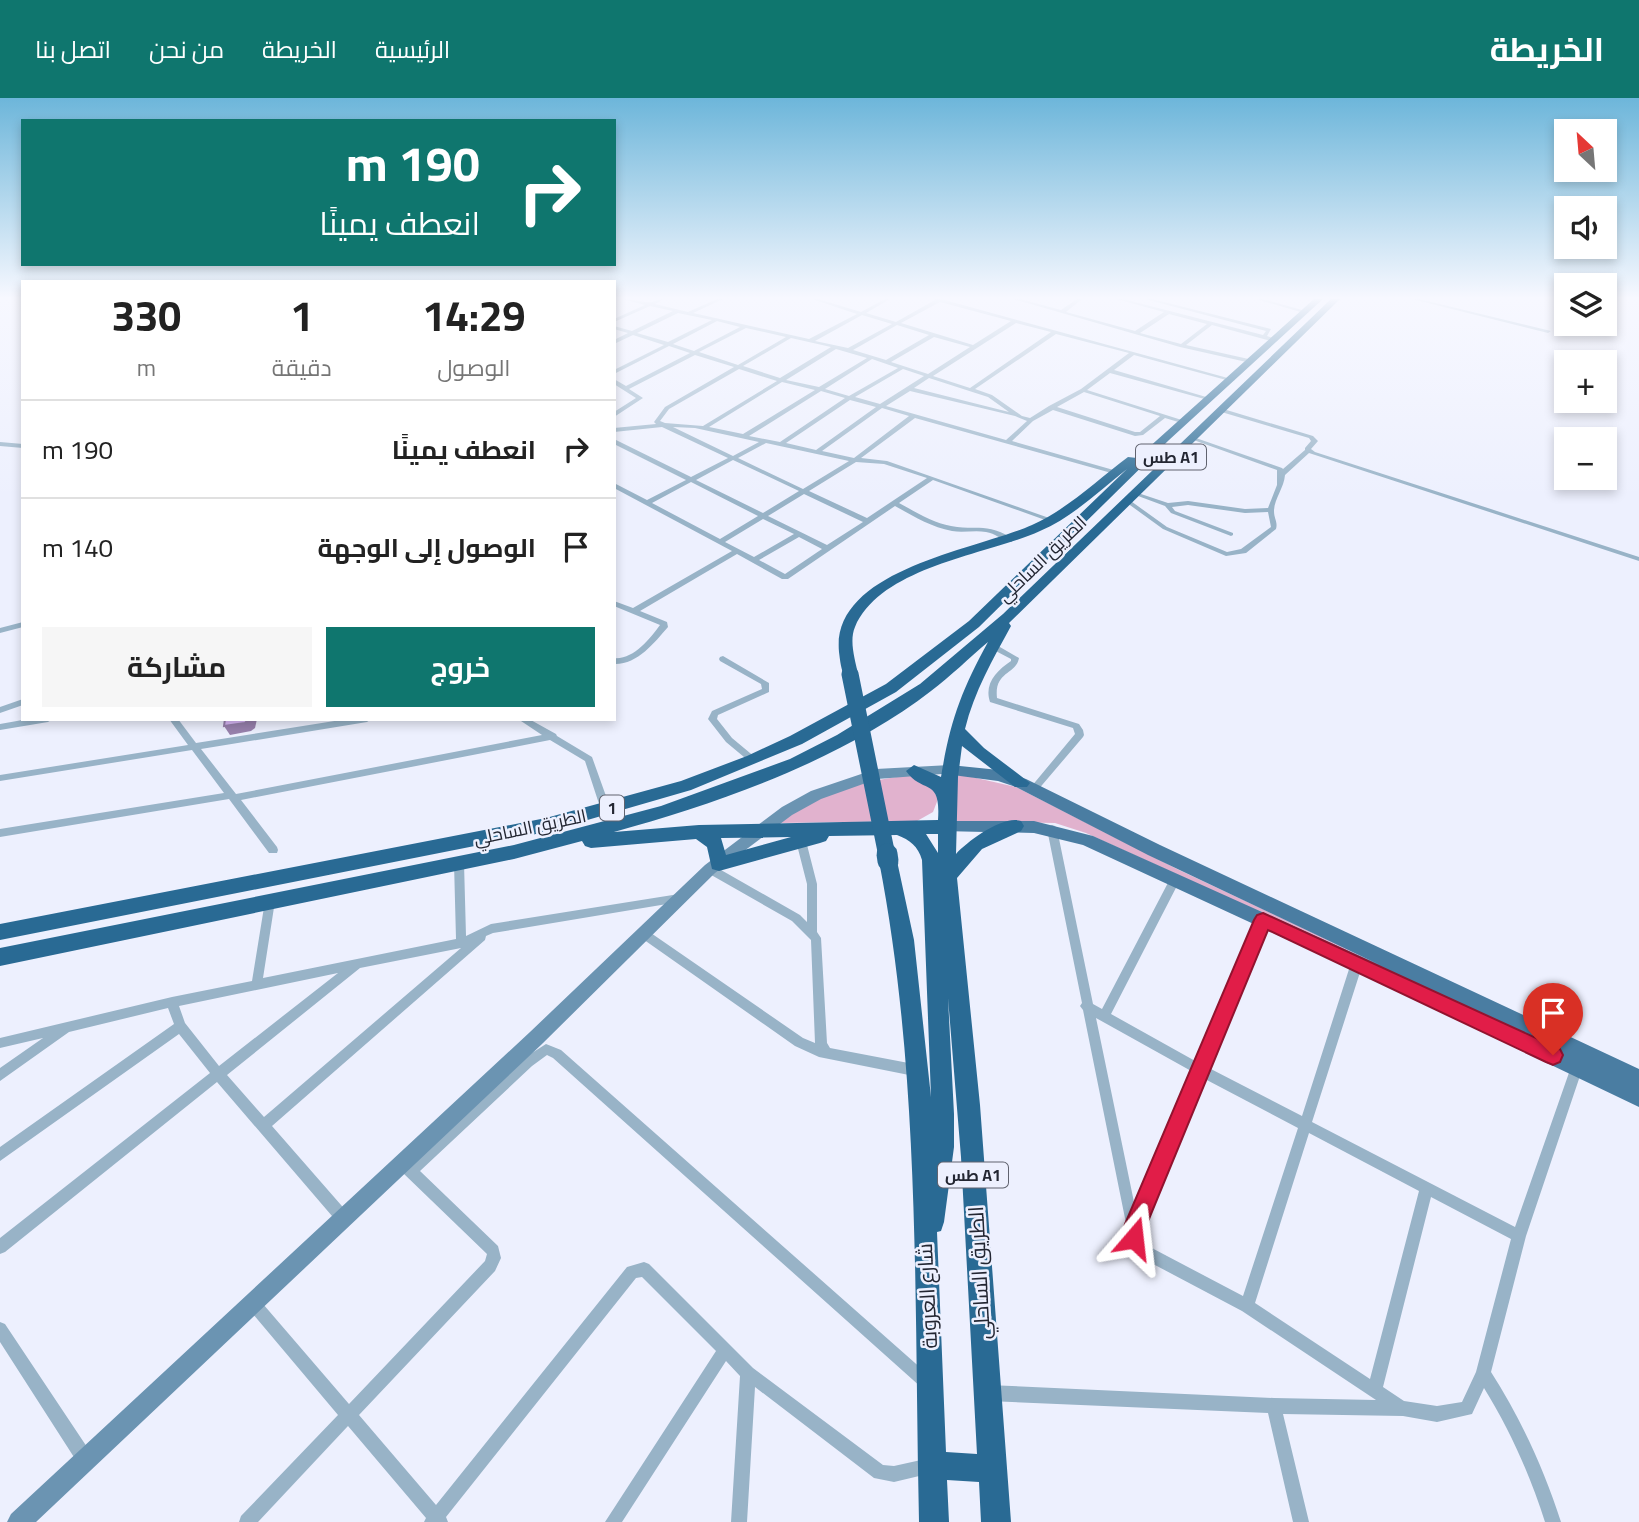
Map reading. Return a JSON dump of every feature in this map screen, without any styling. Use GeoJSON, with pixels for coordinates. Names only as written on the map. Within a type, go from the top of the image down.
{"type":"FeatureCollection","features":[{"type":"Feature","properties":{"kind":"highway","name":"طس A1"},"geometry":{"type":"LineString","coordinates":[[1122,474],[1185,422],[1247,365]]}},
{"type":"Feature","properties":{"kind":"highway","name":"الطريق الساحلي"},"geometry":{"type":"LineString","coordinates":[[0,957],[514,852],[664,812],[796,763],[853,733],[925,688],[1009,617],[1267,365]]}},
{"type":"Feature","properties":{"kind":"highway","name":"الطريق الساحلي"},"geometry":{"type":"LineString","coordinates":[[0,932],[532,828],[606,810],[685,786],[753,761],[840,718],[891,688],[936,654],[974,624],[1122,474]]}},
{"type":"Feature","properties":{"kind":"highway"},"geometry":{"type":"LineString","coordinates":[[1009,540],[1050,520],[1122,474]]}},
{"type":"Feature","properties":{"kind":"highway","name":"طس A1"},"geometry":{"type":"LineString","coordinates":[[919,1071],[904,940],[850,674],[846,651],[847,629],[856,610],[886,584],[925,566],[1009,540]]}},
{"type":"Feature","properties":{"kind":"highway","name":"الطريق الساحلي"},"geometry":{"type":"LineString","coordinates":[[996,1522],[969,1106],[948,875],[948,802],[956,730],[968,695],[1009,617]]}},
{"type":"Feature","properties":{"kind":"highway"},"geometry":{"type":"LineString","coordinates":[[956,730],[978,752],[1027,786]]}},
{"type":"Feature","properties":{"kind":"highway"},"geometry":{"type":"LineString","coordinates":[[914,771],[938,783],[948,802]]}},
{"type":"Feature","properties":{"kind":"highway"},"geometry":{"type":"LineString","coordinates":[[948,875],[976,845],[1015,826]]}},
{"type":"Feature","properties":{"kind":"highway"},"geometry":{"type":"LineString","coordinates":[[514,852],[699,832],[948,827]]}},
{"type":"Feature","properties":{"kind":"highway"},"geometry":{"type":"LineString","coordinates":[[897,828],[908,831],[925,843],[931,860],[943,1114],[940,1160],[926,1264]]}},
{"type":"Feature","properties":{"kind":"highway"},"geometry":{"type":"LineString","coordinates":[[699,832],[715,844],[715,866],[844,830]]}},
{"type":"Feature","properties":{"kind":"highway","name":"شارع العروبة"},"geometry":{"type":"LineString","coordinates":[[919,1071],[932,1387],[934,1522]]}},
{"type":"Feature","properties":{"kind":"highway"},"geometry":{"type":"LineString","coordinates":[[932,1465],[992,1469]]}},
{"type":"Feature","properties":{"kind":"main road"},"geometry":{"type":"LineString","coordinates":[[950,770],[987,774],[1027,786],[1639,1097]]}},
{"type":"Feature","properties":{"kind":"main road"},"geometry":{"type":"LineString","coordinates":[[948,827],[1015,826],[1052,829],[1087,840],[1263,920],[1358,955],[1639,1079]]}},
{"type":"Feature","properties":{"kind":"street"},"geometry":{"type":"LineString","coordinates":[[626,388],[670,365]]}},
{"type":"Feature","properties":{"kind":"street"},"geometry":{"type":"LineString","coordinates":[[734,365],[1122,474]]}},
{"type":"Feature","properties":{"kind":"street"},"geometry":{"type":"LineString","coordinates":[[742,365],[667,408],[657,422],[867,521]]}},
{"type":"Feature","properties":{"kind":"street"},"geometry":{"type":"LineString","coordinates":[[704,428],[804,365]]}},
{"type":"Feature","properties":{"kind":"street"},"geometry":{"type":"LineString","coordinates":[[744,436],[859,365]]}},
{"type":"Feature","properties":{"kind":"street"},"geometry":{"type":"LineString","coordinates":[[892,365],[1001,402],[1020,417]]}},
{"type":"Feature","properties":{"kind":"street"},"geometry":{"type":"LineString","coordinates":[[817,452],[880,407],[946,365]]}},
{"type":"Feature","properties":{"kind":"street"},"geometry":{"type":"LineString","coordinates":[[970,390],[1006,365]]}},
{"type":"Feature","properties":{"kind":"street"},"geometry":{"type":"LineString","coordinates":[[1007,442],[1051,407],[1083,390],[1118,365]]}},
{"type":"Feature","properties":{"kind":"street"},"geometry":{"type":"LineString","coordinates":[[1177,365],[1232,380]]}},
{"type":"Feature","properties":{"kind":"street"},"geometry":{"type":"LineString","coordinates":[[781,444],[849,398],[900,369]]}},
{"type":"Feature","properties":{"kind":"street"},"geometry":{"type":"LineString","coordinates":[[1111,371],[1210,399]]}},
{"type":"Feature","properties":{"kind":"street"},"geometry":{"type":"LineString","coordinates":[[616,382],[640,398],[616,414]]}},
{"type":"Feature","properties":{"kind":"street"},"geometry":{"type":"LineString","coordinates":[[909,389],[1031,421]]}},
{"type":"Feature","properties":{"kind":"street"},"geometry":{"type":"LineString","coordinates":[[1083,390],[1185,422]]}},
{"type":"Feature","properties":{"kind":"street"},"geometry":{"type":"LineString","coordinates":[[1051,407],[1135,434],[1141,434],[1164,416]]}},
{"type":"Feature","properties":{"kind":"street"},"geometry":{"type":"LineString","coordinates":[[1130,497],[1165,528],[1226,554],[1243,551],[1274,528],[1276,523],[1271,510],[1282,474],[1308,451],[1315,441],[1311,437],[1220,410]]}},
{"type":"Feature","properties":{"kind":"street"},"geometry":{"type":"LineString","coordinates":[[720,542],[855,460],[913,416]]}},
{"type":"Feature","properties":{"kind":"street"},"geometry":{"type":"LineString","coordinates":[[616,430],[661,425],[704,428],[855,460],[885,462],[1050,520]]}},
{"type":"Feature","properties":{"kind":"street"},"geometry":{"type":"LineString","coordinates":[[1191,438],[1272,464],[1282,474]]}},
{"type":"Feature","properties":{"kind":"street"},"geometry":{"type":"LineString","coordinates":[[616,441],[827,548]]}},
{"type":"Feature","properties":{"kind":"street"},"geometry":{"type":"LineString","coordinates":[[648,503],[765,441]]}},
{"type":"Feature","properties":{"kind":"street"},"geometry":{"type":"LineString","coordinates":[[0,444],[21,446]]}},
{"type":"Feature","properties":{"kind":"street"},"geometry":{"type":"LineString","coordinates":[[1308,451],[1639,559]]}},
{"type":"Feature","properties":{"kind":"street"},"geometry":{"type":"LineString","coordinates":[[616,486],[785,577],[932,478]]}},
{"type":"Feature","properties":{"kind":"street"},"geometry":{"type":"LineString","coordinates":[[1130,497],[1167,505],[1188,503],[1212,508],[1262,512],[1271,510]]}},
{"type":"Feature","properties":{"kind":"street"},"geometry":{"type":"LineString","coordinates":[[894,503],[944,527],[956,530],[986,528],[1009,540]]}},
{"type":"Feature","properties":{"kind":"street"},"geometry":{"type":"LineString","coordinates":[[1167,505],[1172,512],[1231,534]]}},
{"type":"Feature","properties":{"kind":"street"},"geometry":{"type":"LineString","coordinates":[[1198,522],[1212,508]]}},
{"type":"Feature","properties":{"kind":"street"},"geometry":{"type":"LineString","coordinates":[[754,560],[799,534]]}},
{"type":"Feature","properties":{"kind":"street"},"geometry":{"type":"LineString","coordinates":[[634,611],[738,551]]}},
{"type":"Feature","properties":{"kind":"street"},"geometry":{"type":"LineString","coordinates":[[616,604],[664,624],[633,656],[624,662],[616,661]]}},
{"type":"Feature","properties":{"kind":"street"},"geometry":{"type":"LineString","coordinates":[[0,631],[21,625]]}},
{"type":"Feature","properties":{"kind":"street"},"geometry":{"type":"LineString","coordinates":[[993,646],[1015,658],[1015,662],[1003,669],[993,682],[993,701],[1076,726],[1080,730],[1080,736],[1027,786]]}},
{"type":"Feature","properties":{"kind":"street"},"geometry":{"type":"LineString","coordinates":[[723,659],[765,683],[766,690],[715,713],[712,719],[729,740],[753,761]]}},
{"type":"Feature","properties":{"kind":"street"},"geometry":{"type":"LineString","coordinates":[[0,710],[21,703]]}},
{"type":"Feature","properties":{"kind":"street"},"geometry":{"type":"LineString","coordinates":[[0,727],[36,721]]}},
{"type":"Feature","properties":{"kind":"street"},"geometry":{"type":"LineString","coordinates":[[174,721],[273,850]]}},
{"type":"Feature","properties":{"kind":"street"},"geometry":{"type":"LineString","coordinates":[[0,778],[355,721]]}},
{"type":"Feature","properties":{"kind":"street"},"geometry":{"type":"LineString","coordinates":[[527,721],[589,759],[606,810]]}},
{"type":"Feature","properties":{"kind":"street"},"geometry":{"type":"LineString","coordinates":[[0,833],[233,797],[553,736]]}},
{"type":"Feature","properties":{"kind":"street"},"geometry":{"type":"LineString","coordinates":[[407,1166],[715,866],[761,829],[816,794],[848,781],[876,774],[950,770]]}},
{"type":"Feature","properties":{"kind":"street"},"geometry":{"type":"LineString","coordinates":[[1052,829],[1134,1238],[1143,1251],[1247,1306],[1403,1408]]}},
{"type":"Feature","properties":{"kind":"street"},"geometry":{"type":"LineString","coordinates":[[801,841],[812,884],[811,931]]}},
{"type":"Feature","properties":{"kind":"street"},"geometry":{"type":"LineString","coordinates":[[459,863],[461,943]]}},
{"type":"Feature","properties":{"kind":"street"},"geometry":{"type":"LineString","coordinates":[[715,866],[796,918],[816,938],[821,1045],[826,1052]]}},
{"type":"Feature","properties":{"kind":"street"},"geometry":{"type":"LineString","coordinates":[[1104,1017],[1175,880]]}},
{"type":"Feature","properties":{"kind":"street"},"geometry":{"type":"LineString","coordinates":[[0,1043],[172,1002],[461,943],[491,929],[683,898]]}},
{"type":"Feature","properties":{"kind":"street"},"geometry":{"type":"LineString","coordinates":[[257,984],[270,901]]}},
{"type":"Feature","properties":{"kind":"street"},"geometry":{"type":"LineString","coordinates":[[1133,1231],[1263,920]]}},
{"type":"Feature","properties":{"kind":"street"},"geometry":{"type":"LineString","coordinates":[[264,1125],[491,929]]}},
{"type":"Feature","properties":{"kind":"street"},"geometry":{"type":"LineString","coordinates":[[644,934],[788,1034],[826,1052],[919,1071]]}},
{"type":"Feature","properties":{"kind":"street"},"geometry":{"type":"LineString","coordinates":[[1247,1306],[1358,955]]}},
{"type":"Feature","properties":{"kind":"street"},"geometry":{"type":"LineString","coordinates":[[0,1247],[358,964]]}},
{"type":"Feature","properties":{"kind":"street"},"geometry":{"type":"LineString","coordinates":[[172,1002],[180,1026],[218,1074],[344,1218]]}},
{"type":"Feature","properties":{"kind":"street"},"geometry":{"type":"LineString","coordinates":[[1086,1006],[1200,1070],[1426,1190],[1519,1236]]}},
{"type":"Feature","properties":{"kind":"street"},"geometry":{"type":"LineString","coordinates":[[0,1075],[71,1026]]}},
{"type":"Feature","properties":{"kind":"street"},"geometry":{"type":"LineString","coordinates":[[0,1155],[180,1026]]}},
{"type":"Feature","properties":{"kind":"street"},"geometry":{"type":"LineString","coordinates":[[19,1522],[344,1218],[546,1049],[557,1054],[932,1387]]}},
{"type":"Feature","properties":{"kind":"street"},"geometry":{"type":"LineString","coordinates":[[986,1393],[1274,1406],[1403,1408],[1437,1414],[1467,1409],[1483,1373],[1519,1236],[1577,1067]]}},
{"type":"Feature","properties":{"kind":"street"},"geometry":{"type":"LineString","coordinates":[[247,1522],[490,1266],[494,1258],[494,1251],[407,1166]]}},
{"type":"Feature","properties":{"kind":"street"},"geometry":{"type":"LineString","coordinates":[[1375,1390],[1426,1190]]}},
{"type":"Feature","properties":{"kind":"street"},"geometry":{"type":"LineString","coordinates":[[252,1302],[436,1520],[632,1272],[644,1269],[748,1373],[880,1472],[894,1474],[932,1465]]}},
{"type":"Feature","properties":{"kind":"street"},"geometry":{"type":"LineString","coordinates":[[2,1336],[85,1459]]}},
{"type":"Feature","properties":{"kind":"street"},"geometry":{"type":"LineString","coordinates":[[613,1522],[725,1350]]}},
{"type":"Feature","properties":{"kind":"street"},"geometry":{"type":"LineString","coordinates":[[738,1522],[748,1373]]}},
{"type":"Feature","properties":{"kind":"street"},"geometry":{"type":"LineString","coordinates":[[1483,1373],[1507,1410],[1542,1484],[1553,1522]]}},
{"type":"Feature","properties":{"kind":"street"},"geometry":{"type":"LineString","coordinates":[[1274,1406],[1301,1522]]}},
{"type":"Feature","properties":{"kind":"street"},"geometry":{"type":"LineString","coordinates":[[996,1522],[1006,1522]]}},
{"type":"Feature","properties":{"kind":"shaded area"},"geometry":{"type":"Polygon","coordinates":[[[913,775],[931,784],[938,799],[933,812],[917,821],[779,823],[810,803],[843,789],[877,780],[913,775]]]}},
{"type":"Feature","properties":{"kind":"shaded area"},"geometry":{"type":"Polygon","coordinates":[[[963,775],[1016,787],[1177,869],[1639,1085],[1086,833],[1055,823],[956,821],[956,776],[963,775]]]}},
{"type":"Feature","properties":{"kind":"building"},"geometry":{"type":"Polygon","coordinates":[[[225,721],[247,721],[245,723],[224,726],[225,721]]]}},
{"type":"Feature","properties":{"kind":"route"},"geometry":{"type":"LineString","coordinates":[[1134,1238],[1133,1231],[1263,920],[1553,1055]]}}]}
